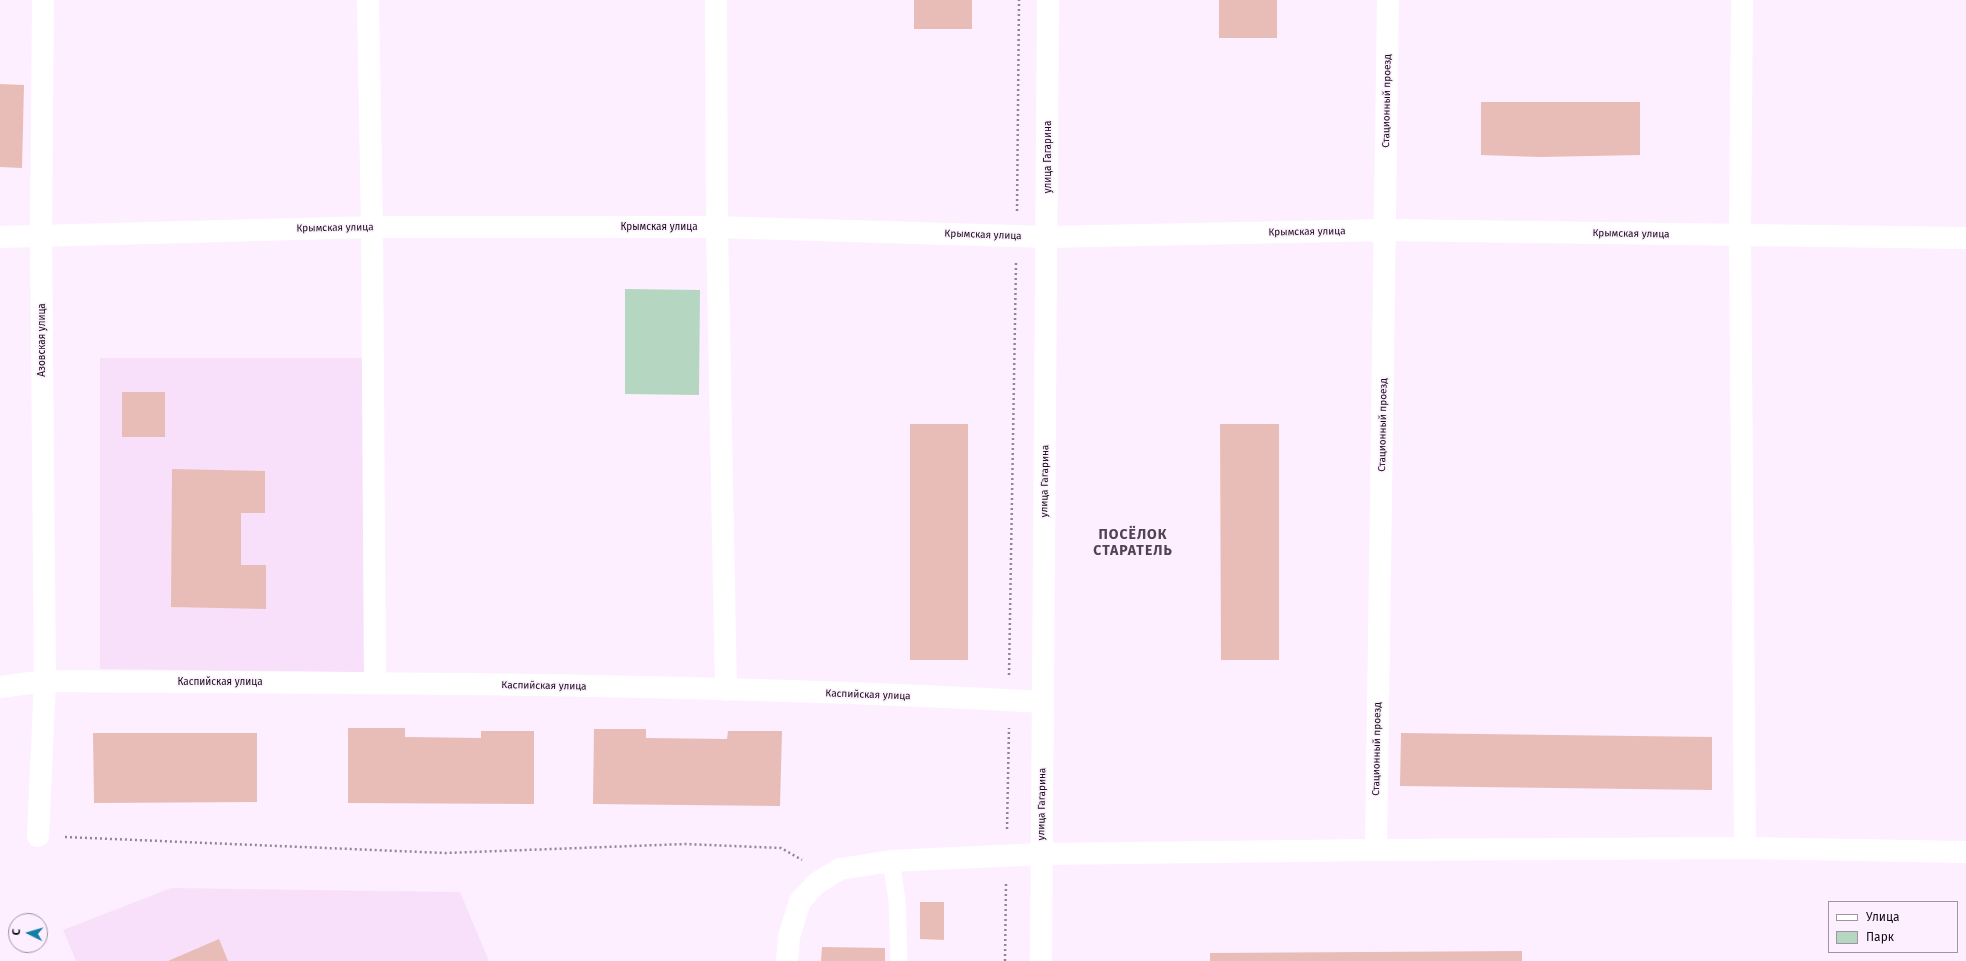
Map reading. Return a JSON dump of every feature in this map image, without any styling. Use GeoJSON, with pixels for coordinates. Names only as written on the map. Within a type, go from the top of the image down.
{"type":"FeatureCollection","features":[{"type":"Feature","properties":{"kind":"street","name":"Азовская улица"},"geometry":{"type":"LineString","coordinates":[[38,836],[44,681],[41,236],[43,0]]}},
{"type":"Feature","properties":{"kind":"street"},"geometry":{"type":"LineString","coordinates":[[368,0],[372,227],[375,683]]}},
{"type":"Feature","properties":{"kind":"street"},"geometry":{"type":"LineString","coordinates":[[716,0],[717,227],[726,690]]}},
{"type":"Feature","properties":{"kind":"street","name":"улица Гагарина"},"geometry":{"type":"LineString","coordinates":[[1041,961],[1048,237],[1048,0]]}},
{"type":"Feature","properties":{"kind":"street","name":"Стационный проезд"},"geometry":{"type":"LineString","coordinates":[[1376,850],[1386,230],[1388,0]]}},
{"type":"Feature","properties":{"kind":"street"},"geometry":{"type":"LineString","coordinates":[[1742,0],[1740,235],[1746,848]]}},
{"type":"Feature","properties":{"kind":"street","name":"Крымская улица"},"geometry":{"type":"LineString","coordinates":[[0,237],[372,227],[717,227],[1048,237],[1386,230],[1966,238]]}},
{"type":"Feature","properties":{"kind":"street","name":"Каспийская улица"},"geometry":{"type":"LineString","coordinates":[[0,687],[44,681],[375,683],[726,690],[1043,702]]}},
{"type":"Feature","properties":{"kind":"street"},"geometry":{"type":"LineString","coordinates":[[786,961],[790,937],[800,901],[817,883],[840,869],[891,860],[1042,854],[1376,850],[1746,848],[1966,852]]}},
{"type":"Feature","properties":{"kind":"lane"},"geometry":{"type":"LineString","coordinates":[[891,860],[897,900],[899,961]]}},
{"type":"Feature","properties":{"kind":"path"},"geometry":{"type":"LineString","coordinates":[[1005,961],[1017,236],[1019,0]]}},
{"type":"Feature","properties":{"kind":"path"},"geometry":{"type":"LineString","coordinates":[[38,836],[445,853],[685,844],[781,848],[802,860],[817,883]]}},
{"type":"Feature","properties":{"kind":"shaded area"},"geometry":{"type":"Polygon","coordinates":[[[100,358],[365,358],[364,672],[100,669],[100,358]]]}},
{"type":"Feature","properties":{"kind":"shaded area"},"geometry":{"type":"Polygon","coordinates":[[[171,888],[460,892],[489,961],[76,961],[63,930],[171,888]]]}},
{"type":"Feature","properties":{"kind":"green space"},"geometry":{"type":"Polygon","coordinates":[[[625,289],[700,290],[699,395],[625,394],[625,289]]]}},
{"type":"Feature","properties":{"kind":"building"},"geometry":{"type":"Polygon","coordinates":[[[914,0],[972,0],[972,29],[914,29],[914,0]]]}},
{"type":"Feature","properties":{"kind":"building"},"geometry":{"type":"Polygon","coordinates":[[[1219,0],[1277,0],[1277,38],[1219,38],[1219,0]]]}},
{"type":"Feature","properties":{"kind":"building"},"geometry":{"type":"Polygon","coordinates":[[[0,84],[24,85],[22,168],[0,167],[0,84]]]}},
{"type":"Feature","properties":{"kind":"building"},"geometry":{"type":"Polygon","coordinates":[[[1481,102],[1640,102],[1640,155],[1539,157],[1481,155],[1481,102]]]}},
{"type":"Feature","properties":{"kind":"building"},"geometry":{"type":"Polygon","coordinates":[[[122,392],[165,392],[165,437],[122,437],[122,392]]]}},
{"type":"Feature","properties":{"kind":"building"},"geometry":{"type":"Polygon","coordinates":[[[910,424],[968,424],[968,660],[910,660],[910,424]]]}},
{"type":"Feature","properties":{"kind":"building"},"geometry":{"type":"Polygon","coordinates":[[[1220,424],[1279,424],[1279,660],[1221,660],[1220,424]]]}},
{"type":"Feature","properties":{"kind":"building"},"geometry":{"type":"Polygon","coordinates":[[[172,469],[265,471],[265,513],[241,513],[241,565],[266,565],[266,609],[171,607],[172,469]]]}},
{"type":"Feature","properties":{"kind":"building"},"geometry":{"type":"Polygon","coordinates":[[[348,728],[405,728],[405,737],[481,738],[481,731],[534,731],[534,804],[348,803],[348,728]]]}},
{"type":"Feature","properties":{"kind":"building"},"geometry":{"type":"Polygon","coordinates":[[[594,729],[646,729],[646,738],[727,739],[728,731],[782,731],[780,806],[593,804],[594,729]]]}},
{"type":"Feature","properties":{"kind":"building"},"geometry":{"type":"Polygon","coordinates":[[[93,733],[257,733],[257,802],[94,803],[93,733]]]}},
{"type":"Feature","properties":{"kind":"building"},"geometry":{"type":"Polygon","coordinates":[[[1401,733],[1712,737],[1712,790],[1400,786],[1401,733]]]}},
{"type":"Feature","properties":{"kind":"building"},"geometry":{"type":"Polygon","coordinates":[[[920,902],[944,902],[944,940],[920,939],[920,902]]]}},
{"type":"Feature","properties":{"kind":"building"},"geometry":{"type":"Polygon","coordinates":[[[219,939],[228,961],[168,961],[219,939]]]}},
{"type":"Feature","properties":{"kind":"building"},"geometry":{"type":"Polygon","coordinates":[[[822,947],[885,948],[885,961],[821,961],[822,947]]]}},
{"type":"Feature","properties":{"kind":"building"},"geometry":{"type":"Polygon","coordinates":[[[1522,951],[1522,961],[1210,961],[1210,953],[1522,951]]]}},
{"type":"Feature","properties":{"kind":"district","name":"ПОСЁЛОК СТАРАТЕЛЬ"},"geometry":{"type":"Point","coordinates":[1133,544]}}]}
